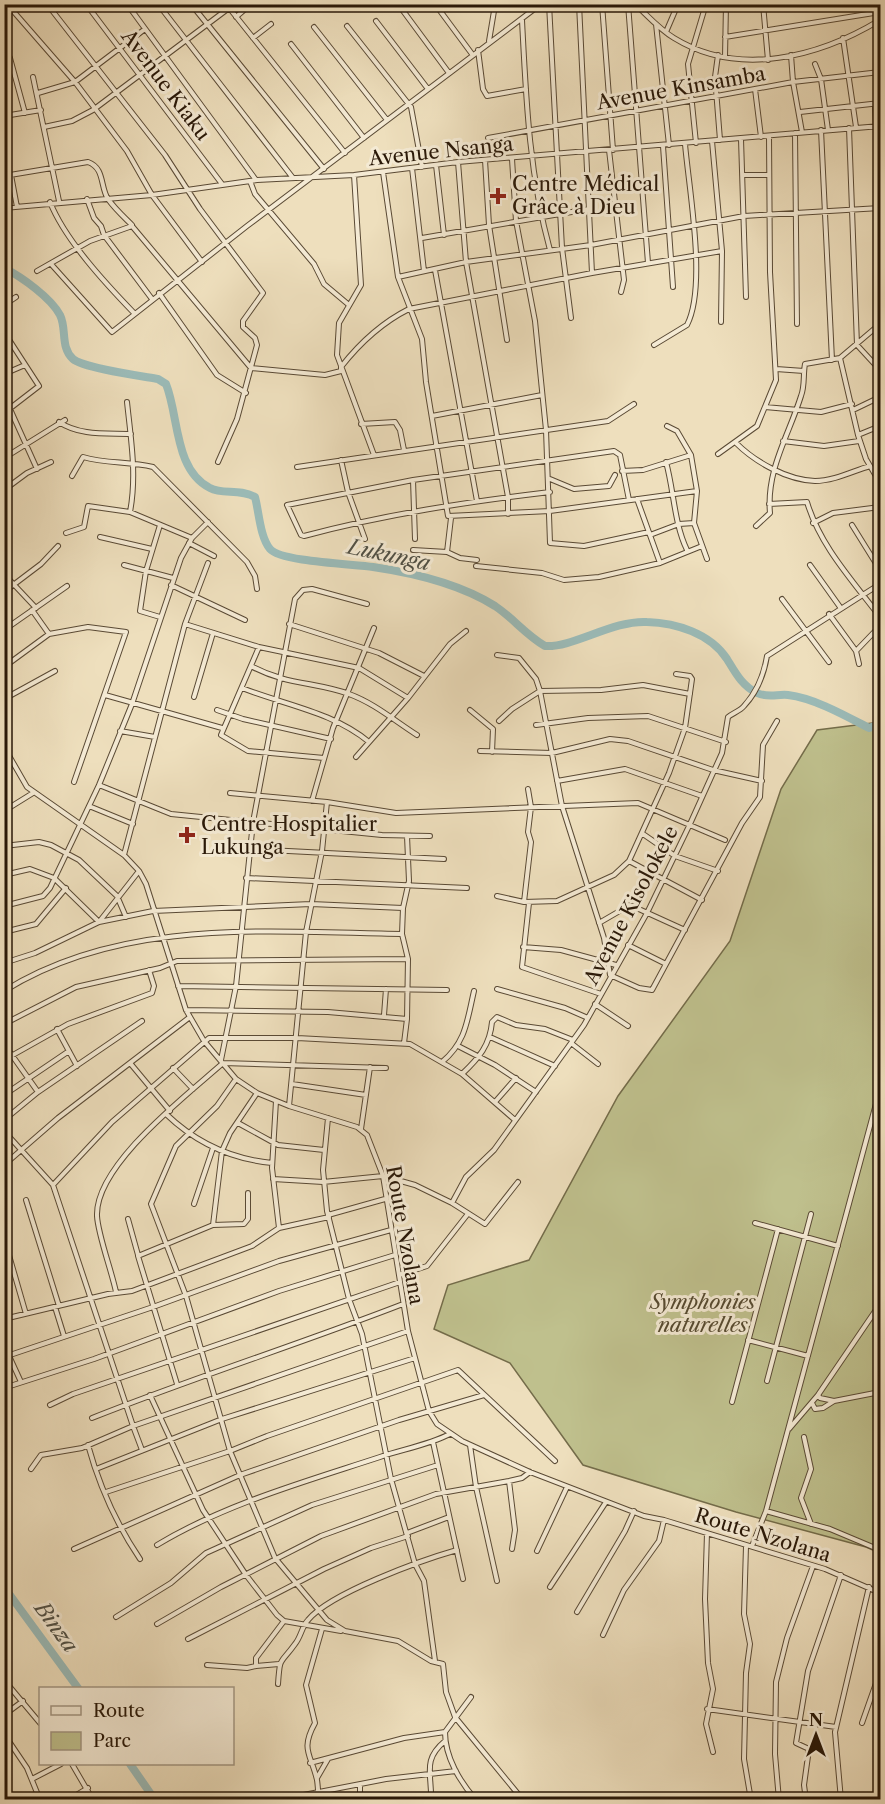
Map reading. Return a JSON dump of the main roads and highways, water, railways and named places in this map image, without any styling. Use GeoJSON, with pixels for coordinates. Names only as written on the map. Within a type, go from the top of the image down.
{"type":"FeatureCollection","features":[{"type":"Feature","properties":{"kind":"waterway","name":"Lukunga"},"geometry":{"type":"LineString","coordinates":[[4,268],[35,288],[56,308],[62,320],[66,349],[73,359],[100,368],[158,379],[166,384],[179,441],[190,469],[198,480],[210,488],[255,497],[264,538],[270,549],[277,553],[302,560],[389,569],[467,591],[495,606],[545,646],[568,643],[607,629],[634,623],[647,622],[681,627],[711,642],[720,650],[743,683],[757,693],[769,696],[788,695],[808,700],[830,708],[869,728],[880,724]]}},
{"type":"Feature","properties":{"kind":"waterway","name":"Binza"},"geometry":{"type":"LineString","coordinates":[[4,1587],[77,1687]]}},
{"type":"Feature","properties":{"kind":"waterway","name":"Binza"},"geometry":{"type":"LineString","coordinates":[[131,1765],[155,1800]]}},
{"type":"Feature","properties":{"kind":"place","name":"Centre Médical Grâce à Dieu"},"geometry":{"type":"Point","coordinates":[498,196]}},
{"type":"Feature","properties":{"kind":"place","name":"Centre Hospitalier Lukunga"},"geometry":{"type":"Point","coordinates":[187,835]}},
{"type":"Feature","properties":{"kind":"park label","name":"Symphonies naturelles"},"geometry":{"type":"Point","coordinates":[703,1314]}}]}
